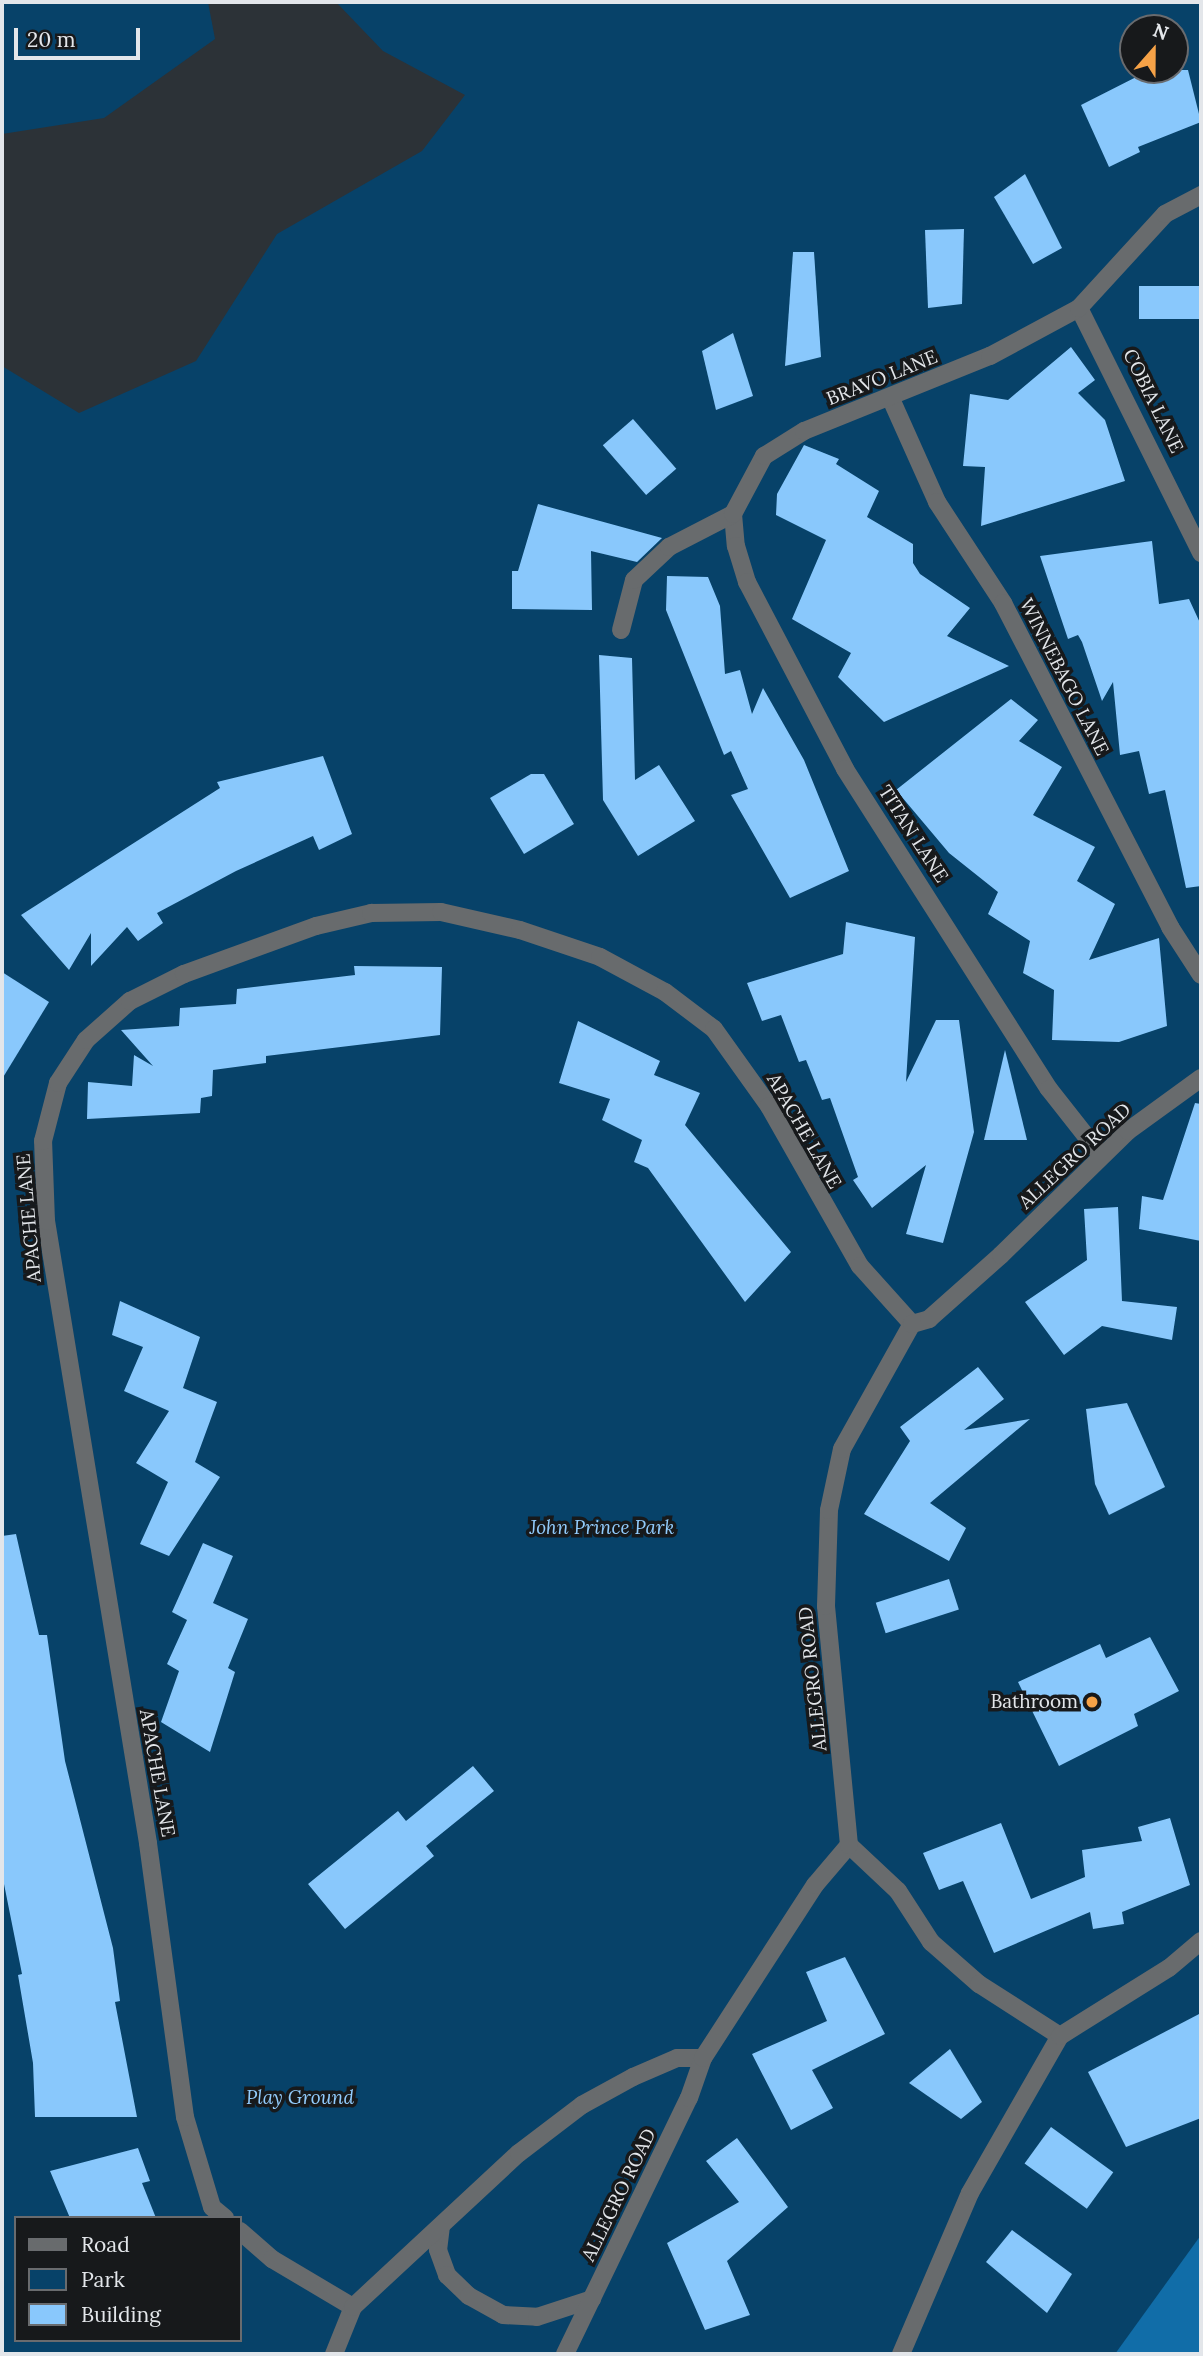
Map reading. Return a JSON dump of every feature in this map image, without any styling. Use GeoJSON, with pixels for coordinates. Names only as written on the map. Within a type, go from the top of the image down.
{"type":"FeatureCollection","features":[{"type":"Feature","properties":{"kind":"street","name":"BRAVO LANE"},"geometry":{"type":"LineString","coordinates":[[733,514],[764,456],[804,431],[891,399],[990,356],[1079,308],[1166,215],[1201,195]]}},
{"type":"Feature","properties":{"kind":"street","name":"COBIA LANE"},"geometry":{"type":"LineString","coordinates":[[1079,308],[1201,554]]}},
{"type":"Feature","properties":{"kind":"street","name":"WINNEBAGO LANE"},"geometry":{"type":"LineString","coordinates":[[891,399],[937,502],[1003,603],[1170,927],[1201,975]]}},
{"type":"Feature","properties":{"kind":"street"},"geometry":{"type":"LineString","coordinates":[[621,630],[634,580],[669,547],[733,514]]}},
{"type":"Feature","properties":{"kind":"street","name":"TITAN LANE"},"geometry":{"type":"LineString","coordinates":[[733,514],[736,546],[747,582],[845,769],[1049,1089],[1101,1155]]}},
{"type":"Feature","properties":{"kind":"street","name":"APACHE LANE"},"geometry":{"type":"LineString","coordinates":[[223,2216],[212,2207],[185,2117],[148,1843],[47,1221],[43,1141],[58,1083],[86,1040],[130,1001],[184,974],[316,926],[371,913],[441,912],[520,930],[600,957],[665,992],[714,1029],[769,1106],[860,1266],[912,1324]]}},
{"type":"Feature","properties":{"kind":"street","name":"ALLEGRO ROAD"},"geometry":{"type":"LineString","coordinates":[[565,2354],[689,2098],[703,2058],[815,1885],[849,1845],[826,1605],[829,1510],[842,1449],[912,1324],[929,1319],[1001,1255],[1101,1155],[1201,1078]]}},
{"type":"Feature","properties":{"kind":"street"},"geometry":{"type":"LineString","coordinates":[[849,1845],[898,1891],[931,1942],[979,1984],[1060,2036]]}},
{"type":"Feature","properties":{"kind":"street"},"geometry":{"type":"LineString","coordinates":[[901,2354],[970,2193],[1060,2036],[1169,1968],[1201,1941]]}},
{"type":"Feature","properties":{"kind":"street"},"geometry":{"type":"LineString","coordinates":[[334,2354],[353,2307],[519,2153],[582,2105],[677,2058],[703,2058]]}},
{"type":"Feature","properties":{"kind":"street"},"geometry":{"type":"LineString","coordinates":[[441,2226],[438,2250],[447,2275],[469,2296],[503,2315],[537,2317],[592,2300]]}},
{"type":"Feature","properties":{"kind":"street"},"geometry":{"type":"LineString","coordinates":[[242,2233],[272,2259],[353,2307]]}},
{"type":"Feature","properties":{"kind":"green space"},"geometry":{"type":"Polygon","coordinates":[[[2,2],[208,2],[215,39],[104,118],[2,134],[2,2]]]}},
{"type":"Feature","properties":{"kind":"green space","name":"John Prince Park"},"geometry":{"type":"Polygon","coordinates":[[[336,2],[1201,2],[1201,2354],[2,2354],[2,366],[79,413],[196,361],[277,234],[422,151],[465,95],[383,51],[336,2]]]}},
{"type":"Feature","properties":{"kind":"shaded area"},"geometry":{"type":"Polygon","coordinates":[[[1201,2235],[1201,2354],[1115,2354],[1201,2235]]]}},
{"type":"Feature","properties":{"kind":"building"},"geometry":{"type":"Polygon","coordinates":[[[1189,74],[1201,122],[1138,147],[1140,152],[1109,167],[1081,105],[1122,84],[1189,84],[1189,74]]]}},
{"type":"Feature","properties":{"kind":"building"},"geometry":{"type":"Polygon","coordinates":[[[1025,174],[1062,248],[1033,264],[994,197],[1025,174]]]}},
{"type":"Feature","properties":{"kind":"building"},"geometry":{"type":"Polygon","coordinates":[[[964,229],[962,304],[928,308],[925,230],[964,229]]]}},
{"type":"Feature","properties":{"kind":"building"},"geometry":{"type":"Polygon","coordinates":[[[793,252],[814,252],[821,357],[785,366],[793,252]]]}},
{"type":"Feature","properties":{"kind":"building"},"geometry":{"type":"Polygon","coordinates":[[[1139,286],[1201,286],[1201,319],[1139,319],[1139,286]]]}},
{"type":"Feature","properties":{"kind":"building"},"geometry":{"type":"Polygon","coordinates":[[[733,333],[753,396],[716,410],[702,351],[733,333]]]}},
{"type":"Feature","properties":{"kind":"building"},"geometry":{"type":"Polygon","coordinates":[[[1071,347],[1095,380],[1078,393],[1105,420],[1125,481],[981,526],[985,467],[963,466],[970,394],[1008,400],[1071,347]]]}},
{"type":"Feature","properties":{"kind":"building"},"geometry":{"type":"Polygon","coordinates":[[[633,419],[676,469],[646,495],[603,445],[633,419]]]}},
{"type":"Feature","properties":{"kind":"building"},"geometry":{"type":"Polygon","coordinates":[[[804,445],[839,459],[836,464],[879,491],[867,517],[913,544],[913,563],[920,574],[970,608],[947,636],[1009,666],[884,722],[838,677],[851,653],[792,619],[826,540],[776,515],[777,494],[804,445]]]}},
{"type":"Feature","properties":{"kind":"building"},"geometry":{"type":"Polygon","coordinates":[[[538,504],[662,538],[637,562],[591,551],[592,610],[512,609],[512,571],[518,571],[538,504]]]}},
{"type":"Feature","properties":{"kind":"building"},"geometry":{"type":"Polygon","coordinates":[[[1152,541],[1159,604],[1189,599],[1201,625],[1201,886],[1186,888],[1165,790],[1149,794],[1139,751],[1120,755],[1113,682],[1102,701],[1082,642],[1078,635],[1068,639],[1040,556],[1152,541]]]}},
{"type":"Feature","properties":{"kind":"building"},"geometry":{"type":"Polygon","coordinates":[[[667,576],[708,577],[720,606],[725,674],[740,670],[752,714],[763,688],[804,760],[849,871],[790,898],[731,795],[748,789],[731,751],[724,755],[666,610],[667,576]]]}},
{"type":"Feature","properties":{"kind":"building"},"geometry":{"type":"Polygon","coordinates":[[[599,655],[632,658],[635,780],[659,765],[695,821],[638,856],[603,800],[599,655]]]}},
{"type":"Feature","properties":{"kind":"building"},"geometry":{"type":"Polygon","coordinates":[[[1011,699],[1038,720],[1019,741],[1062,767],[1033,815],[1095,847],[1077,881],[1115,904],[1089,960],[1159,938],[1167,1026],[1119,1042],[1052,1040],[1054,990],[1023,973],[1030,941],[988,914],[998,892],[949,853],[896,790],[1011,699]]]}},
{"type":"Feature","properties":{"kind":"building"},"geometry":{"type":"Polygon","coordinates":[[[323,756],[352,834],[319,850],[313,836],[236,871],[157,913],[163,923],[138,941],[127,927],[91,966],[91,933],[69,970],[21,915],[220,788],[217,782],[323,756]]]}},
{"type":"Feature","properties":{"kind":"building"},"geometry":{"type":"Polygon","coordinates":[[[531,774],[544,774],[574,824],[524,854],[490,798],[531,774]]]}},
{"type":"Feature","properties":{"kind":"building"},"geometry":{"type":"Polygon","coordinates":[[[846,922],[915,937],[906,1082],[936,1020],[959,1020],[974,1132],[943,1243],[906,1234],[926,1165],[872,1208],[853,1180],[858,1177],[830,1098],[822,1100],[806,1060],[799,1062],[781,1015],[762,1021],[747,983],[843,954],[846,922]]]}},
{"type":"Feature","properties":{"kind":"building"},"geometry":{"type":"Polygon","coordinates":[[[354,966],[442,967],[440,1035],[266,1056],[266,1063],[213,1070],[212,1096],[201,1098],[200,1113],[87,1119],[88,1082],[132,1086],[134,1055],[153,1066],[121,1030],[179,1026],[180,1008],[236,1004],[237,989],[355,975],[354,966]]]}},
{"type":"Feature","properties":{"kind":"building"},"geometry":{"type":"Polygon","coordinates":[[[2,972],[49,1002],[2,1079],[2,972]]]}},
{"type":"Feature","properties":{"kind":"building"},"geometry":{"type":"Polygon","coordinates":[[[578,1021],[660,1061],[654,1075],[700,1093],[685,1125],[791,1252],[745,1302],[648,1168],[634,1162],[642,1140],[602,1120],[610,1099],[559,1083],[578,1021]]]}},
{"type":"Feature","properties":{"kind":"building"},"geometry":{"type":"Polygon","coordinates":[[[1005,1050],[1027,1140],[984,1140],[1005,1050]]]}},
{"type":"Feature","properties":{"kind":"building"},"geometry":{"type":"Polygon","coordinates":[[[1195,1103],[1201,1104],[1201,1241],[1139,1229],[1142,1196],[1163,1200],[1195,1103]]]}},
{"type":"Feature","properties":{"kind":"building"},"geometry":{"type":"Polygon","coordinates":[[[1118,1207],[1122,1301],[1177,1307],[1172,1340],[1102,1326],[1064,1355],[1025,1302],[1087,1260],[1084,1209],[1118,1207]]]}},
{"type":"Feature","properties":{"kind":"building"},"geometry":{"type":"Polygon","coordinates":[[[120,1301],[200,1337],[183,1388],[217,1402],[195,1462],[220,1477],[169,1556],[140,1544],[168,1482],[136,1463],[169,1411],[124,1391],[143,1347],[112,1335],[120,1301]]]}},
{"type":"Feature","properties":{"kind":"building"},"geometry":{"type":"Polygon","coordinates":[[[978,1367],[1004,1399],[964,1430],[1030,1419],[930,1503],[966,1528],[949,1561],[864,1514],[910,1441],[900,1427],[978,1367]]]}},
{"type":"Feature","properties":{"kind":"building"},"geometry":{"type":"Polygon","coordinates":[[[1127,1403],[1165,1487],[1109,1515],[1095,1484],[1086,1409],[1127,1403]]]}},
{"type":"Feature","properties":{"kind":"building"},"geometry":{"type":"Polygon","coordinates":[[[16,1534],[39,1635],[47,1635],[65,1761],[113,1948],[120,2001],[115,2002],[137,2117],[35,2117],[33,2063],[18,1975],[22,1974],[2,1874],[2,1536],[16,1534]]]}},
{"type":"Feature","properties":{"kind":"building"},"geometry":{"type":"Polygon","coordinates":[[[203,1543],[233,1556],[213,1603],[248,1619],[228,1668],[235,1672],[210,1752],[161,1722],[179,1671],[167,1664],[187,1620],[172,1612],[203,1543]]]}},
{"type":"Feature","properties":{"kind":"building"},"geometry":{"type":"Polygon","coordinates":[[[949,1579],[959,1609],[886,1633],[876,1603],[949,1579]]]}},
{"type":"Feature","properties":{"kind":"building","name":"Bathroom"},"geometry":{"type":"Polygon","coordinates":[[[1150,1637],[1179,1691],[1134,1714],[1138,1726],[1059,1766],[1018,1682],[1100,1644],[1106,1658],[1150,1637]]]}},
{"type":"Feature","properties":{"kind":"building"},"geometry":{"type":"Polygon","coordinates":[[[473,1766],[494,1791],[426,1846],[434,1856],[345,1929],[308,1884],[398,1811],[406,1821],[473,1766]]]}},
{"type":"Feature","properties":{"kind":"building"},"geometry":{"type":"Polygon","coordinates":[[[1170,1818],[1190,1885],[1122,1912],[1124,1924],[1093,1929],[1090,1912],[994,1953],[963,1881],[939,1890],[923,1853],[1001,1823],[1031,1899],[1085,1877],[1082,1850],[1142,1841],[1138,1827],[1170,1818]]]}},
{"type":"Feature","properties":{"kind":"building"},"geometry":{"type":"Polygon","coordinates":[[[845,1957],[885,2034],[812,2070],[833,2108],[791,2130],[752,2054],[827,2021],[806,1972],[845,1957]]]}},
{"type":"Feature","properties":{"kind":"building"},"geometry":{"type":"Polygon","coordinates":[[[1201,2013],[1201,2118],[1126,2147],[1088,2072],[1201,2013]]]}},
{"type":"Feature","properties":{"kind":"building"},"geometry":{"type":"Polygon","coordinates":[[[950,2049],[982,2102],[961,2119],[909,2083],[950,2049]]]}},
{"type":"Feature","properties":{"kind":"building"},"geometry":{"type":"Polygon","coordinates":[[[1051,2127],[1113,2172],[1087,2209],[1025,2163],[1051,2127]]]}},
{"type":"Feature","properties":{"kind":"building"},"geometry":{"type":"Polygon","coordinates":[[[737,2138],[788,2207],[727,2261],[750,2315],[705,2330],[667,2243],[739,2202],[706,2161],[737,2138]]]}},
{"type":"Feature","properties":{"kind":"building"},"geometry":{"type":"Polygon","coordinates":[[[138,2148],[150,2181],[142,2183],[155,2216],[69,2216],[50,2171],[138,2148]]]}},
{"type":"Feature","properties":{"kind":"building"},"geometry":{"type":"Polygon","coordinates":[[[1012,2230],[1072,2274],[1047,2313],[986,2262],[1012,2230]]]}},
{"type":"Feature","properties":{"kind":"place","name":"Bathroom"},"geometry":{"type":"Point","coordinates":[1092,1702]}},
{"type":"Feature","properties":{"kind":"park label","name":"Play Ground"},"geometry":{"type":"Point","coordinates":[300,2098]}}]}
